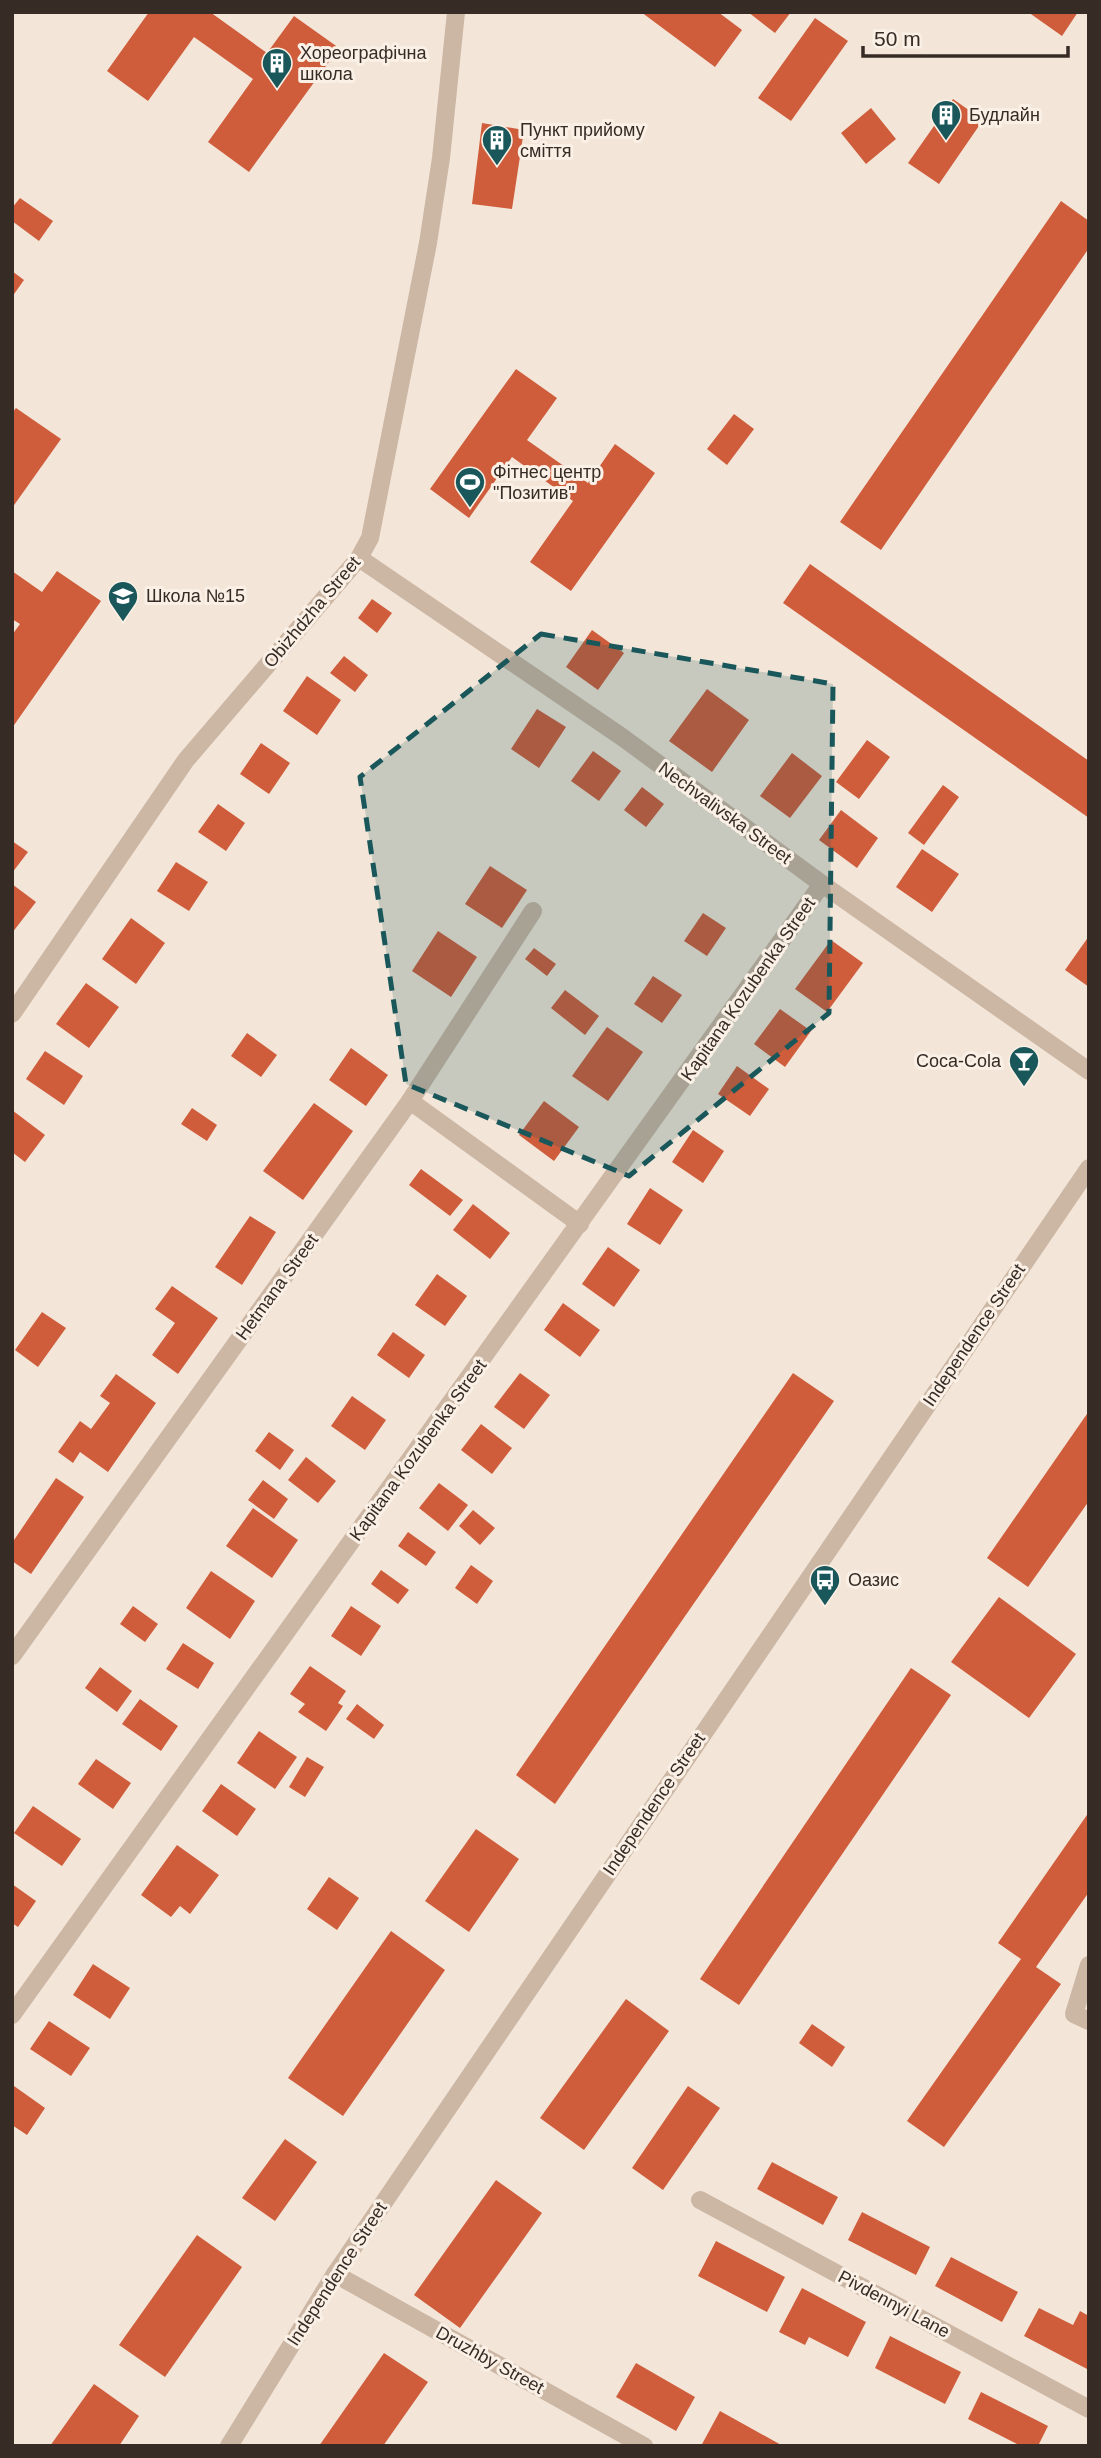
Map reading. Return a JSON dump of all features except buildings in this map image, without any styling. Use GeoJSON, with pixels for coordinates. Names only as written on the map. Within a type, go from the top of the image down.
{"type":"FeatureCollection","features":[{"type":"Feature","properties":{"kind":"street","name":"Obizhdzha Street"},"geometry":{"type":"LineString","coordinates":[[12,1014],[186,761],[359,558],[370,538],[428,243],[441,158],[456,12]]}},
{"type":"Feature","properties":{"kind":"street","name":"Nechvalivska Street"},"geometry":{"type":"LineString","coordinates":[[359,558],[622,737],[822,884],[1089,1071]]}},
{"type":"Feature","properties":{"kind":"street","name":"Kapitana Kozubenka Street"},"geometry":{"type":"LineString","coordinates":[[12,2015],[822,884]]}},
{"type":"Feature","properties":{"kind":"street","name":"Hetmana Street"},"geometry":{"type":"LineString","coordinates":[[12,1656],[410,1101],[533,911]]}},
{"type":"Feature","properties":{"kind":"street"},"geometry":{"type":"LineString","coordinates":[[410,1101],[580,1224]]}},
{"type":"Feature","properties":{"kind":"street","name":"Independence Street"},"geometry":{"type":"LineString","coordinates":[[229,2446],[335,2274],[1082,1191],[1089,1168]]}},
{"type":"Feature","properties":{"kind":"street"},"geometry":{"type":"LineString","coordinates":[[1089,1965],[1074,2014],[1089,2021]]}},
{"type":"Feature","properties":{"kind":"street","name":"Pivdennyi Lane"},"geometry":{"type":"LineString","coordinates":[[700,2200],[1089,2409]]}},
{"type":"Feature","properties":{"kind":"street","name":"Druzhby Street"},"geometry":{"type":"LineString","coordinates":[[335,2274],[644,2446]]}},
{"type":"Feature","properties":{"kind":"highlighted area"},"geometry":{"type":"Polygon","coordinates":[[[541,634],[833,684],[829,1013],[629,1176],[406,1084],[360,777],[541,634]]]}},
{"type":"Feature","properties":{"kind":"place","name":"Хореографічна школа"},"geometry":{"type":"Point","coordinates":[277,90]}},
{"type":"Feature","properties":{"kind":"place","name":"Будлайн"},"geometry":{"type":"Point","coordinates":[946,142]}},
{"type":"Feature","properties":{"kind":"place","name":"Пункт прийому сміття"},"geometry":{"type":"Point","coordinates":[497,167]}},
{"type":"Feature","properties":{"kind":"place","name":"Фітнес центр \"Позитив\""},"geometry":{"type":"Point","coordinates":[470,509]}},
{"type":"Feature","properties":{"kind":"place","name":"Школа №15"},"geometry":{"type":"Point","coordinates":[123,623]}},
{"type":"Feature","properties":{"kind":"place","name":"Coca-Cola"},"geometry":{"type":"Point","coordinates":[1024,1088]}},
{"type":"Feature","properties":{"kind":"place","name":"Оазис"},"geometry":{"type":"Point","coordinates":[825,1607]}}]}
